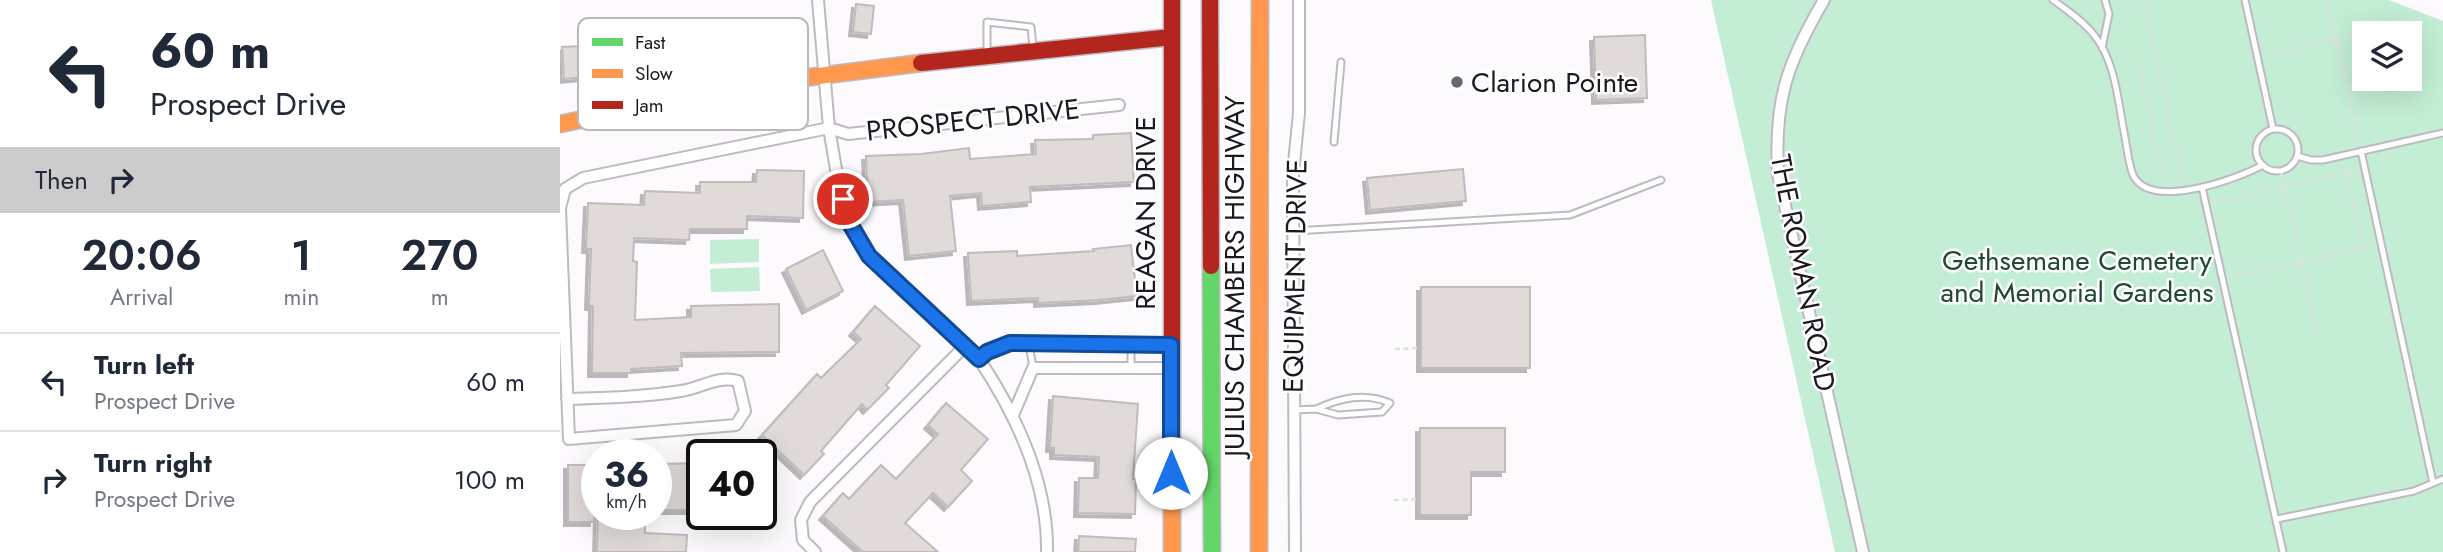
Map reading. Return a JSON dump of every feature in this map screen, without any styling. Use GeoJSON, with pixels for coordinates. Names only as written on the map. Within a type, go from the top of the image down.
{"type":"FeatureCollection","features":[{"type":"Feature","properties":{"kind":"main road","name":"REAGAN DRIVE"},"geometry":{"type":"LineString","coordinates":[[1172,0],[1172,552]]}},
{"type":"Feature","properties":{"kind":"main road","name":"JULIUS CHAMBERS HIGHWAY"},"geometry":{"type":"LineString","coordinates":[[1210,0],[1212,552]]}},
{"type":"Feature","properties":{"kind":"main road","name":"JULIUS CHAMBERS HIGHWAY"},"geometry":{"type":"LineString","coordinates":[[1259,552],[1260,0]]}},
{"type":"Feature","properties":{"kind":"main road"},"geometry":{"type":"LineString","coordinates":[[808,77],[987,55],[1172,37]]}},
{"type":"Feature","properties":{"kind":"main road"},"geometry":{"type":"LineString","coordinates":[[560,124],[578,120]]}},
{"type":"Feature","properties":{"kind":"street","name":"PROSPECT DRIVE"},"geometry":{"type":"LineString","coordinates":[[818,0],[829,128],[849,222],[869,256],[979,359],[1013,415],[1037,479],[1045,512],[1047,552]]}},
{"type":"Feature","properties":{"kind":"street","name":"EQUIPMENT DRIVE"},"geometry":{"type":"LineString","coordinates":[[1296,552],[1293,173],[1299,113],[1298,0]]}},
{"type":"Feature","properties":{"kind":"street","name":"THE ROMAN ROAD"},"geometry":{"type":"LineString","coordinates":[[1824,0],[1800,41],[1781,96],[1777,144],[1778,174],[1863,552]]}},
{"type":"Feature","properties":{"kind":"street","name":"PROSPECT DRIVE"},"geometry":{"type":"LineString","coordinates":[[567,399],[615,398],[684,391],[725,377],[738,381],[746,411],[736,425],[569,439],[567,399],[560,208],[565,189],[583,178],[829,128],[848,134],[1119,105]]}},
{"type":"Feature","properties":{"kind":"street"},"geometry":{"type":"LineString","coordinates":[[979,359],[987,352],[1010,343],[1171,345]]}},
{"type":"Feature","properties":{"kind":"street"},"geometry":{"type":"LineString","coordinates":[[815,552],[803,540],[801,520],[810,502],[965,346]]}},
{"type":"Feature","properties":{"kind":"street"},"geometry":{"type":"LineString","coordinates":[[1013,415],[1033,368],[1171,368]]}},
{"type":"Feature","properties":{"kind":"lane"},"geometry":{"type":"LineString","coordinates":[[2053,0],[2095,36],[2102,49],[2111,67],[2134,177],[2149,190],[2166,193],[2202,187],[2249,173],[2263,165]]}},
{"type":"Feature","properties":{"kind":"lane"},"geometry":{"type":"LineString","coordinates":[[2102,49],[2109,14],[2105,0]]}},
{"type":"Feature","properties":{"kind":"lane"},"geometry":{"type":"LineString","coordinates":[[2245,0],[2273,129]]}},
{"type":"Feature","properties":{"kind":"lane"},"geometry":{"type":"LineString","coordinates":[[987,55],[987,22],[1031,27],[1033,51]]}},
{"type":"Feature","properties":{"kind":"lane"},"geometry":{"type":"LineString","coordinates":[[1334,142],[1341,62]]}},
{"type":"Feature","properties":{"kind":"lane"},"geometry":{"type":"LineString","coordinates":[[2273,129],[2281,129],[2293,136],[2297,142],[2297,156],[2289,168],[2281,171],[2268,169],[2259,160],[2256,147],[2262,135],[2273,129]]}},
{"type":"Feature","properties":{"kind":"lane"},"geometry":{"type":"LineString","coordinates":[[2297,156],[2323,160],[2443,133]]}},
{"type":"Feature","properties":{"kind":"lane"},"geometry":{"type":"LineString","coordinates":[[2361,151],[2433,483]]}},
{"type":"Feature","properties":{"kind":"lane"},"geometry":{"type":"LineString","coordinates":[[1294,231],[1570,215],[1661,180]]}},
{"type":"Feature","properties":{"kind":"lane"},"geometry":{"type":"LineString","coordinates":[[2202,187],[2283,552]]}},
{"type":"Feature","properties":{"kind":"lane"},"geometry":{"type":"LineString","coordinates":[[1029,344],[1033,368]]}},
{"type":"Feature","properties":{"kind":"lane"},"geometry":{"type":"LineString","coordinates":[[1131,345],[1132,368]]}},
{"type":"Feature","properties":{"kind":"lane"},"geometry":{"type":"LineString","coordinates":[[1294,410],[1316,409],[1338,415],[1382,412],[1390,403],[1379,398],[1340,398],[1316,409]]}},
{"type":"Feature","properties":{"kind":"lane"},"geometry":{"type":"LineString","coordinates":[[2277,519],[2414,491],[2443,479]]}},
{"type":"Feature","properties":{"kind":"path"},"geometry":{"type":"LineString","coordinates":[[2143,0],[2185,190]]}},
{"type":"Feature","properties":{"kind":"path"},"geometry":{"type":"LineString","coordinates":[[2328,0],[2361,151]]}},
{"type":"Feature","properties":{"kind":"path"},"geometry":{"type":"LineString","coordinates":[[2258,57],[2352,36]]}},
{"type":"Feature","properties":{"kind":"path"},"geometry":{"type":"LineString","coordinates":[[2138,64],[2166,193]]}},
{"type":"Feature","properties":{"kind":"path"},"geometry":{"type":"LineString","coordinates":[[2343,156],[2363,248]]}},
{"type":"Feature","properties":{"kind":"path"},"geometry":{"type":"LineString","coordinates":[[2206,204],[2365,170]]}},
{"type":"Feature","properties":{"kind":"path"},"geometry":{"type":"LineString","coordinates":[[2281,171],[2318,335]]}},
{"type":"Feature","properties":{"kind":"path"},"geometry":{"type":"LineString","coordinates":[[2223,279],[2381,244]]}},
{"type":"Feature","properties":{"kind":"path"},"geometry":{"type":"LineString","coordinates":[[1395,349],[1418,348]]}},
{"type":"Feature","properties":{"kind":"path"},"geometry":{"type":"LineString","coordinates":[[1394,500],[1418,499]]}},
{"type":"Feature","properties":{"kind":"green space","name":"Gethsemane Cemetery and Memorial Gardens"},"geometry":{"type":"Polygon","coordinates":[[[1711,0],[2389,0],[2443,21],[2443,552],[1835,552],[1711,0]]]}},
{"type":"Feature","properties":{"kind":"green space"},"geometry":{"type":"Polygon","coordinates":[[[759,239],[759,262],[710,264],[710,240],[759,239]]]}},
{"type":"Feature","properties":{"kind":"green space"},"geometry":{"type":"Polygon","coordinates":[[[759,267],[760,291],[711,292],[710,269],[759,267]]]}},
{"type":"Feature","properties":{"kind":"building"},"geometry":{"type":"Polygon","coordinates":[[[856,4],[874,6],[871,34],[853,32],[856,4]]]}},
{"type":"Feature","properties":{"kind":"building"},"geometry":{"type":"Polygon","coordinates":[[[1645,35],[1647,98],[1596,100],[1594,37],[1645,35]]]}},
{"type":"Feature","properties":{"kind":"building"},"geometry":{"type":"Polygon","coordinates":[[[578,46],[578,78],[564,79],[562,47],[578,46]]]}},
{"type":"Feature","properties":{"kind":"building"},"geometry":{"type":"Polygon","coordinates":[[[1131,133],[1134,182],[1030,187],[1031,202],[982,206],[981,193],[950,196],[956,251],[909,256],[903,200],[868,202],[866,156],[921,154],[969,148],[970,159],[1036,154],[1035,140],[1093,139],[1093,135],[1131,133]]]}},
{"type":"Feature","properties":{"kind":"building"},"geometry":{"type":"Polygon","coordinates":[[[1463,169],[1466,201],[1370,210],[1367,178],[1463,169]]]}},
{"type":"Feature","properties":{"kind":"building"},"geometry":{"type":"Polygon","coordinates":[[[757,170],[804,171],[803,218],[747,216],[747,229],[690,229],[689,240],[634,238],[633,261],[637,262],[635,320],[691,317],[691,306],[779,304],[779,352],[681,353],[682,366],[631,369],[631,373],[592,373],[593,306],[589,306],[591,249],[586,249],[588,203],[644,205],[645,191],[700,193],[700,182],[756,182],[757,170]]]}},
{"type":"Feature","properties":{"kind":"building"},"geometry":{"type":"Polygon","coordinates":[[[1131,245],[1137,296],[1038,303],[1038,298],[971,301],[968,253],[1017,251],[1017,256],[1094,251],[1093,249],[1131,245]]]}},
{"type":"Feature","properties":{"kind":"building"},"geometry":{"type":"Polygon","coordinates":[[[823,250],[843,291],[806,310],[786,269],[823,250]]]}},
{"type":"Feature","properties":{"kind":"building"},"geometry":{"type":"Polygon","coordinates":[[[1421,287],[1530,287],[1530,368],[1421,368],[1421,287]]]}},
{"type":"Feature","properties":{"kind":"building"},"geometry":{"type":"Polygon","coordinates":[[[875,306],[920,346],[886,385],[889,388],[867,410],[862,404],[821,451],[824,454],[804,475],[777,449],[777,439],[766,439],[762,435],[817,374],[821,378],[861,339],[853,332],[875,306]]]}},
{"type":"Feature","properties":{"kind":"building"},"geometry":{"type":"Polygon","coordinates":[[[1053,396],[1138,404],[1133,479],[1136,479],[1135,514],[1078,513],[1079,478],[1098,478],[1099,457],[1054,455],[1054,448],[1050,448],[1053,396]]]}},
{"type":"Feature","properties":{"kind":"building"},"geometry":{"type":"Polygon","coordinates":[[[946,403],[988,439],[961,470],[972,481],[948,507],[933,493],[905,523],[938,552],[863,552],[823,516],[843,493],[849,499],[881,465],[896,479],[938,434],[928,425],[946,403]]]}},
{"type":"Feature","properties":{"kind":"building"},"geometry":{"type":"Polygon","coordinates":[[[1420,428],[1505,428],[1505,472],[1471,472],[1471,515],[1420,515],[1420,428]]]}},
{"type":"Feature","properties":{"kind":"building"},"geometry":{"type":"Polygon","coordinates":[[[686,463],[686,510],[672,510],[672,464],[686,463]]]}},
{"type":"Feature","properties":{"kind":"building"},"geometry":{"type":"Polygon","coordinates":[[[568,465],[581,465],[581,522],[568,522],[568,465]]]}},
{"type":"Feature","properties":{"kind":"building"},"geometry":{"type":"Polygon","coordinates":[[[598,530],[645,530],[645,533],[687,535],[686,552],[597,552],[598,530]]]}},
{"type":"Feature","properties":{"kind":"building"},"geometry":{"type":"Polygon","coordinates":[[[1079,536],[1136,539],[1135,552],[1078,552],[1079,536]]]}},
{"type":"Feature","properties":{"kind":"traffic: fast"},"geometry":{"type":"LineString","coordinates":[[1211,266],[1212,552]]}},
{"type":"Feature","properties":{"kind":"traffic: slow"},"geometry":{"type":"LineString","coordinates":[[1259,552],[1260,0]]}},
{"type":"Feature","properties":{"kind":"traffic: slow"},"geometry":{"type":"LineString","coordinates":[[808,77],[921,63]]}},
{"type":"Feature","properties":{"kind":"traffic: slow"},"geometry":{"type":"LineString","coordinates":[[560,124],[578,120]]}},
{"type":"Feature","properties":{"kind":"traffic: slow"},"geometry":{"type":"LineString","coordinates":[[1172,421],[1172,552]]}},
{"type":"Feature","properties":{"kind":"traffic: jam"},"geometry":{"type":"LineString","coordinates":[[1172,0],[1172,421]]}},
{"type":"Feature","properties":{"kind":"traffic: jam"},"geometry":{"type":"LineString","coordinates":[[1210,0],[1211,266]]}},
{"type":"Feature","properties":{"kind":"traffic: jam"},"geometry":{"type":"LineString","coordinates":[[921,63],[1172,37]]}},
{"type":"Feature","properties":{"kind":"place","name":"Clarion Pointe"},"geometry":{"type":"Point","coordinates":[1457,82]}},
{"type":"Feature","properties":{"kind":"route"},"geometry":{"type":"LineString","coordinates":[[843,199],[849,222],[869,256],[979,359],[987,352],[1010,343],[1171,345],[1171,473]]}}]}
